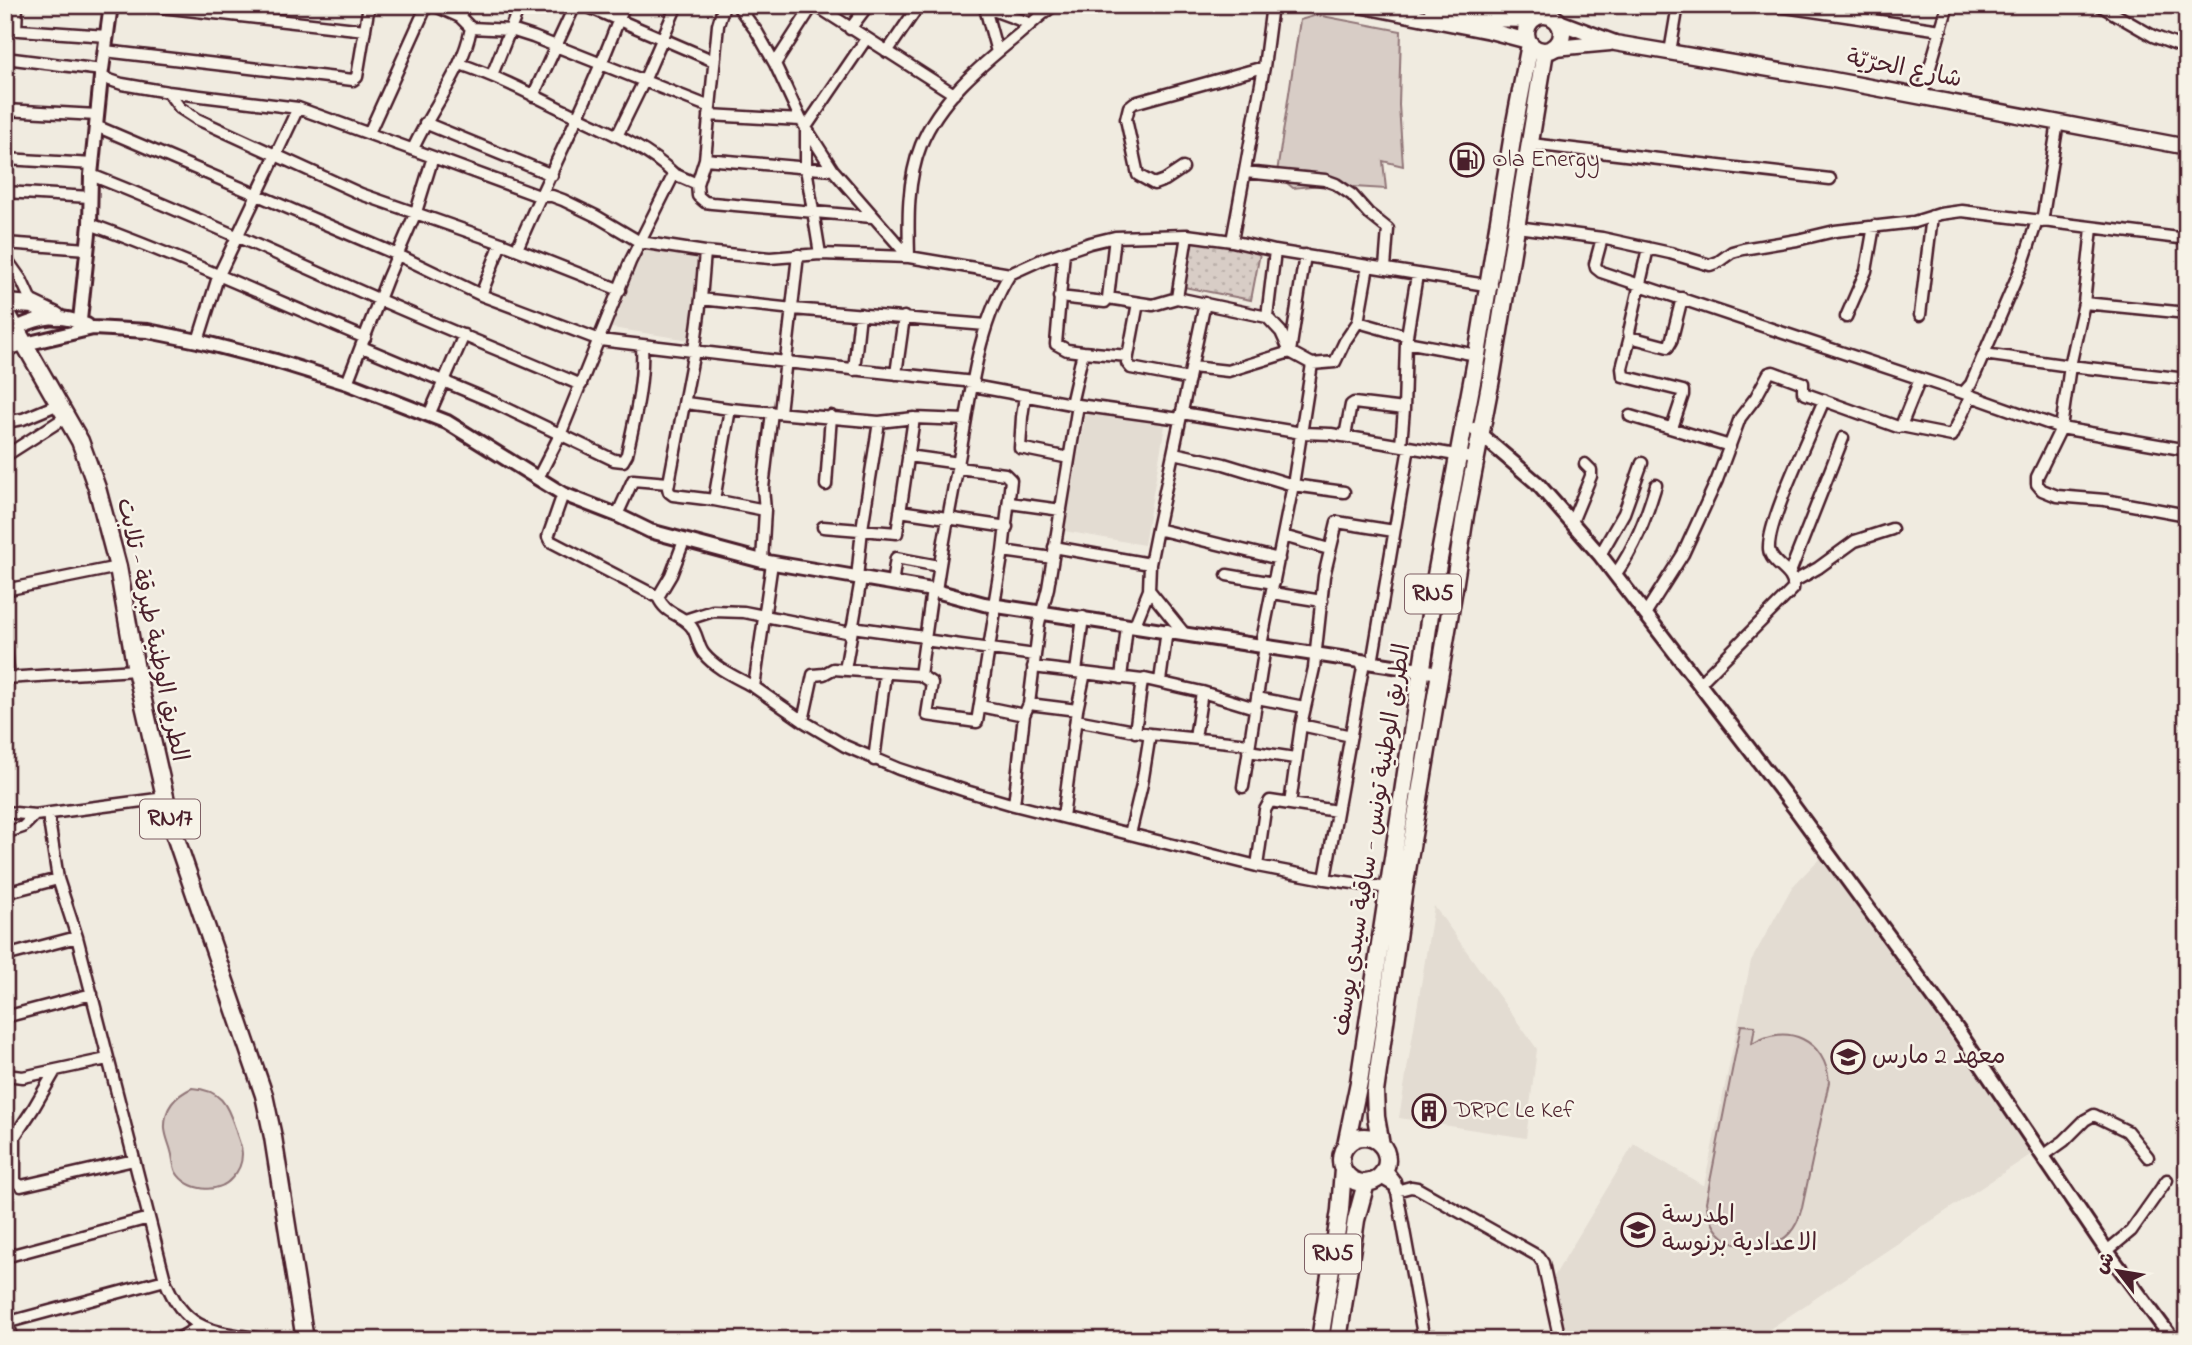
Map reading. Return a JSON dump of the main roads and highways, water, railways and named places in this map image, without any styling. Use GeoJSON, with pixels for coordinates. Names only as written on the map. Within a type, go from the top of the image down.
{"type":"FeatureCollection","features":[{"type":"Feature","properties":{"kind":"main road"},"geometry":{"type":"LineString","coordinates":[[1359,5],[1490,31],[1529,43],[1537,50],[1550,49],[1562,39],[1560,16],[1535,14],[1483,19],[1408,5]]}},
{"type":"Feature","properties":{"kind":"main road"},"geometry":{"type":"LineString","coordinates":[[1529,43],[1526,30],[1535,14]]}},
{"type":"Feature","properties":{"kind":"main road","name":"شارع الحرّيّة"},"geometry":{"type":"LineString","coordinates":[[1560,16],[1612,42]]}},
{"type":"Feature","properties":{"kind":"main road","name":"شارع الحرّيّة"},"geometry":{"type":"LineString","coordinates":[[1550,49],[1612,42],[1815,76],[2187,146]]}},
{"type":"Feature","properties":{"kind":"main road","name":"الطريق الوطنية تونس - ساقية سيدي يوسف"},"geometry":{"type":"LineString","coordinates":[[1346,1145],[1359,1082],[1422,670],[1529,43]]}},
{"type":"Feature","properties":{"kind":"main road","name":"الطريق الوطنية تونس - ساقية سيدي يوسف"},"geometry":{"type":"LineString","coordinates":[[1381,1145],[1375,1106],[1377,1074],[1404,889],[1475,458],[1550,49]]}},
{"type":"Feature","properties":{"kind":"main road"},"geometry":{"type":"LineString","coordinates":[[5,303],[33,305],[56,316]]}},
{"type":"Feature","properties":{"kind":"main road","name":"الطريق الوطنية طبرقة - تلابت"},"geometry":{"type":"LineString","coordinates":[[5,310],[80,441],[97,488],[118,567],[136,670],[165,798],[189,880],[264,1095],[305,1340]]}},
{"type":"Feature","properties":{"kind":"main road"},"geometry":{"type":"LineString","coordinates":[[1346,1145],[1354,1139],[1364,1137],[1374,1139],[1381,1145]]}},
{"type":"Feature","properties":{"kind":"main road","name":"RN5"},"geometry":{"type":"LineString","coordinates":[[1320,1340],[1340,1210],[1343,1169],[1341,1157],[1346,1145]]}},
{"type":"Feature","properties":{"kind":"main road","name":"RN5"},"geometry":{"type":"LineString","coordinates":[[1338,1340],[1356,1220],[1386,1153],[1381,1145]]}},
{"type":"Feature","properties":{"kind":"main road"},"geometry":{"type":"LineString","coordinates":[[1343,1169],[1352,1180],[1377,1176]]}},
{"type":"Feature","properties":{"kind":"place","name":"Ola Energy"},"geometry":{"type":"Point","coordinates":[1467,160]}},
{"type":"Feature","properties":{"kind":"place","name":"معهد 2 مارس"},"geometry":{"type":"Point","coordinates":[1848,1057]}},
{"type":"Feature","properties":{"kind":"place","name":"DRPC Le Kef"},"geometry":{"type":"Point","coordinates":[1429,1111]}},
{"type":"Feature","properties":{"kind":"place","name":"المدرسة الاعدادية برنوسة"},"geometry":{"type":"Point","coordinates":[1638,1230]}}]}
